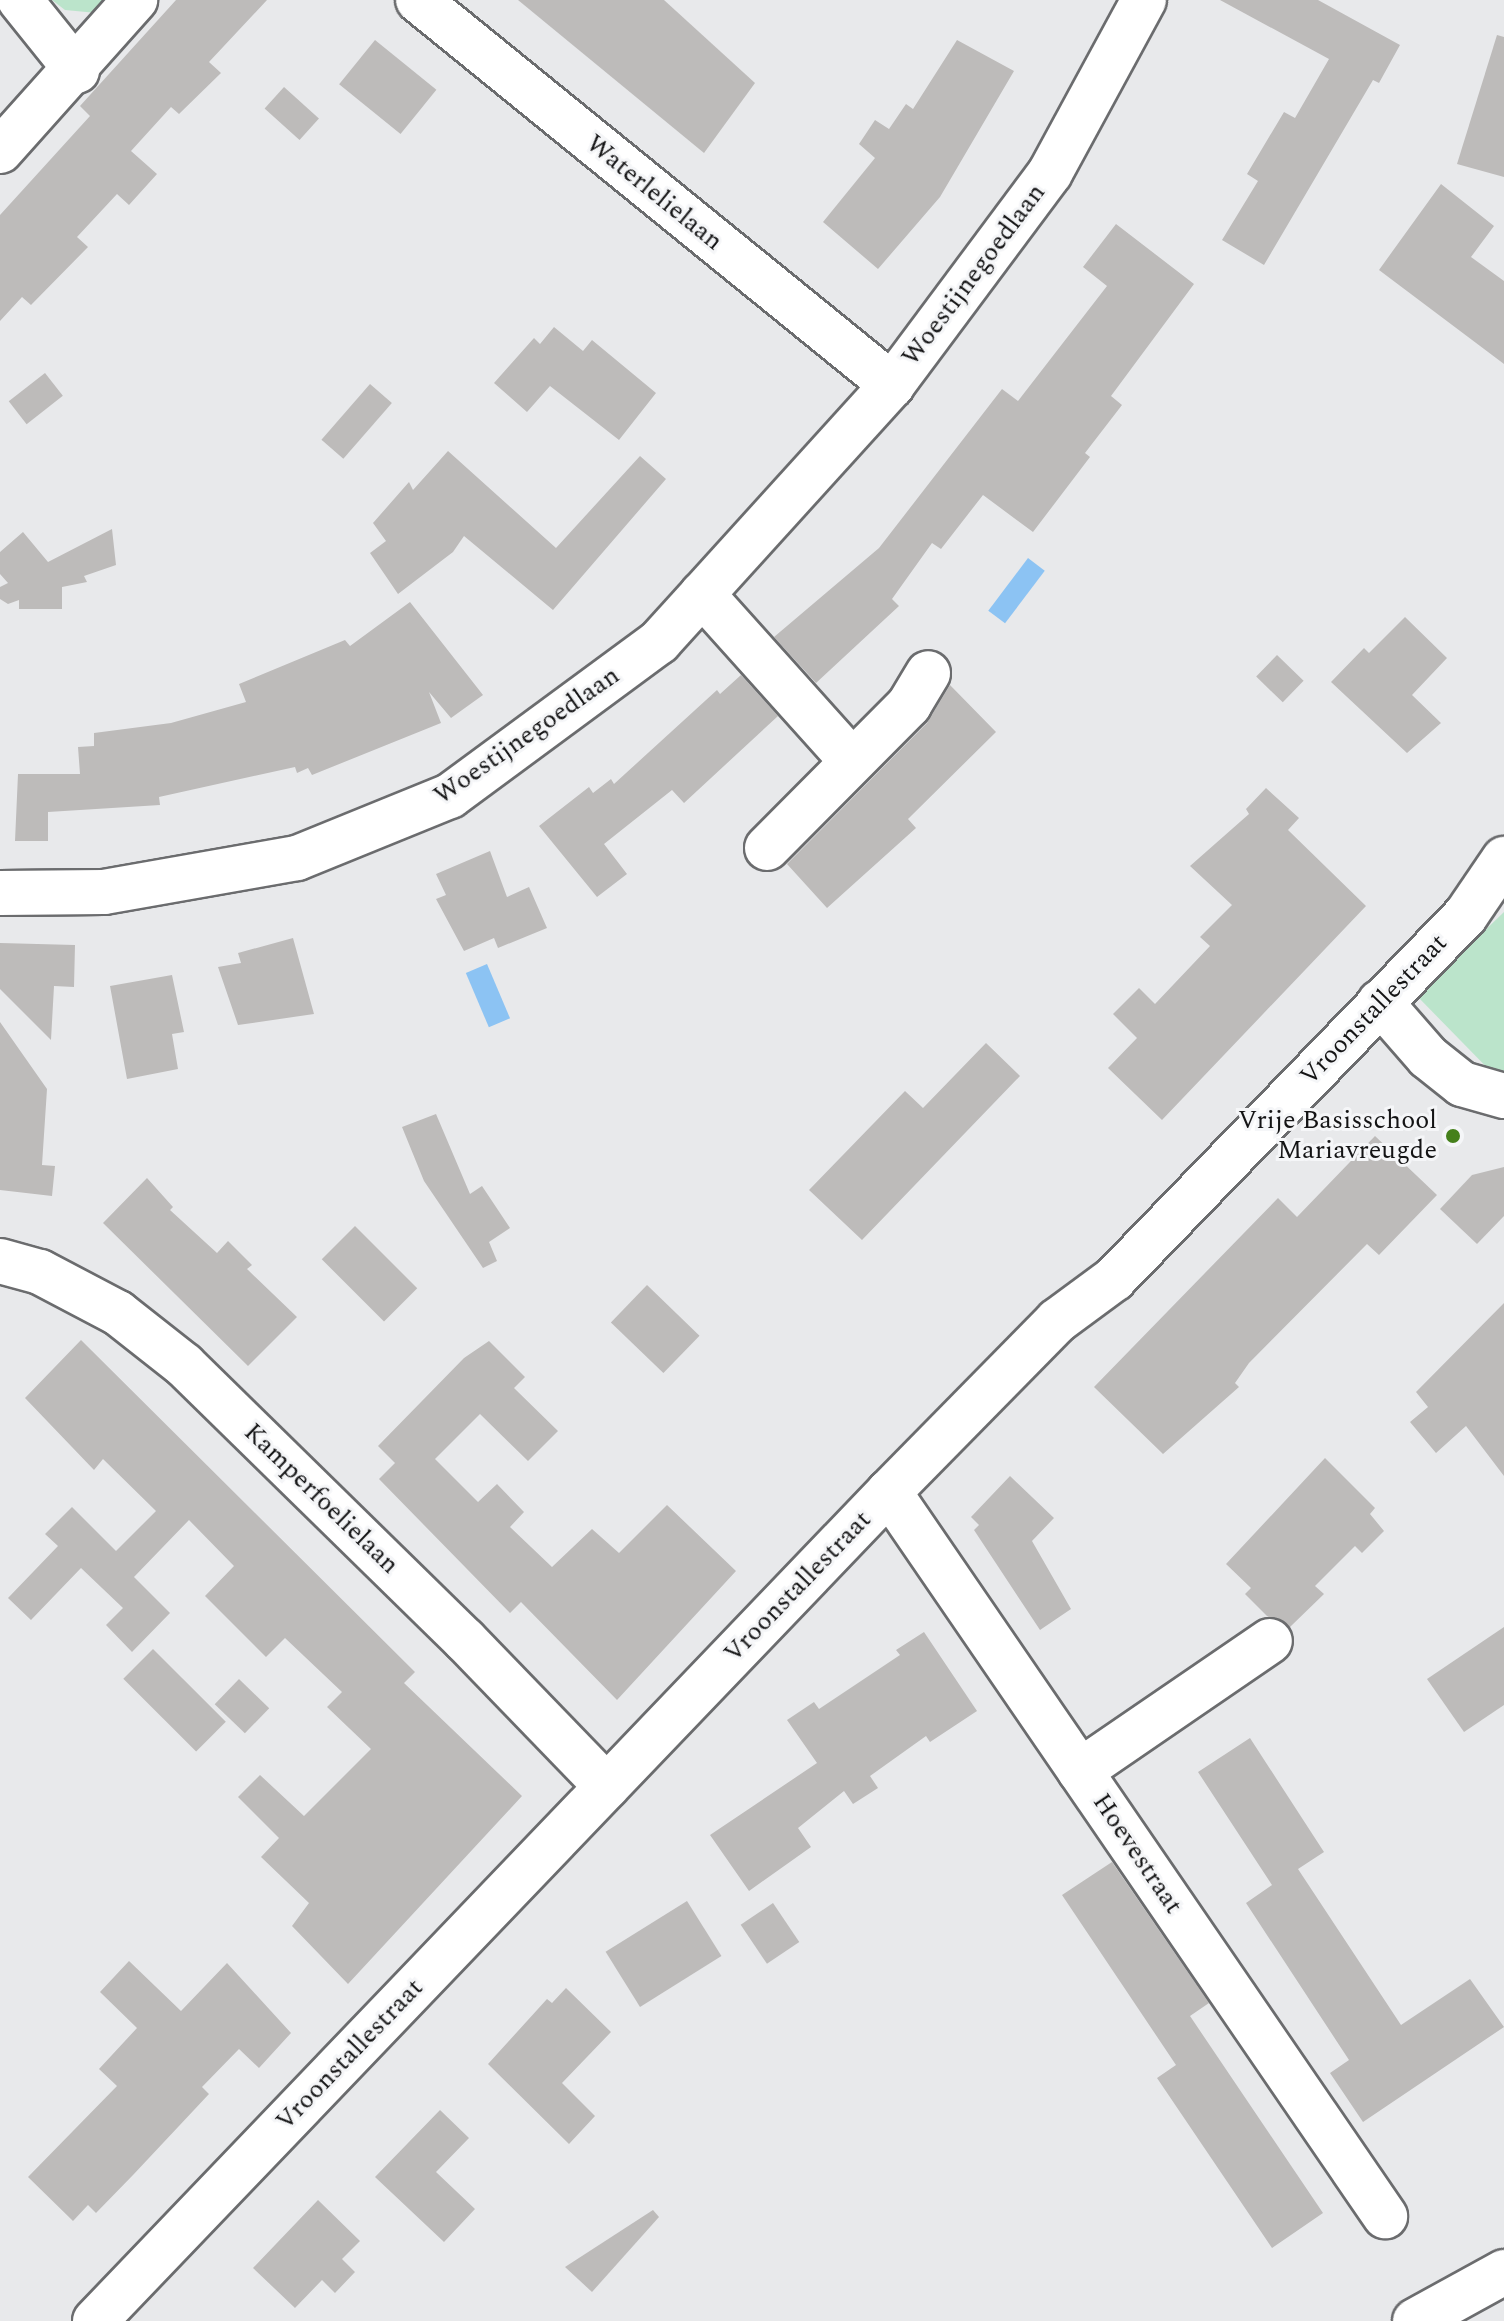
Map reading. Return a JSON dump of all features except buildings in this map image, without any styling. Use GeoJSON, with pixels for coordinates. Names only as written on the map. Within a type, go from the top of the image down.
{"type":"FeatureCollection","features":[{"type":"Feature","properties":{"kind":"street"},"geometry":{"type":"LineString","coordinates":[[20,0],[77,71]]}},
{"type":"Feature","properties":{"kind":"street"},"geometry":{"type":"LineString","coordinates":[[0,151],[77,71],[135,0]]}},
{"type":"Feature","properties":{"kind":"street","name":"Waterlelielaan"},"geometry":{"type":"LineString","coordinates":[[418,0],[892,385]]}},
{"type":"Feature","properties":{"kind":"street","name":"Woestijnegoedlaan"},"geometry":{"type":"LineString","coordinates":[[0,893],[104,892],[297,858],[450,796],[659,642],[892,385],[1050,173],[1144,0]]}},
{"type":"Feature","properties":{"kind":"street"},"geometry":{"type":"LineString","coordinates":[[702,594],[851,760]]}},
{"type":"Feature","properties":{"kind":"street"},"geometry":{"type":"LineString","coordinates":[[767,848],[836,782],[851,760],[909,705],[928,673]]}},
{"type":"Feature","properties":{"kind":"street","name":"Vroonstallestraat"},"geometry":{"type":"LineString","coordinates":[[95,2321],[889,1492],[1057,1321],[1114,1279],[1466,915],[1504,859]]}},
{"type":"Feature","properties":{"kind":"street"},"geometry":{"type":"LineString","coordinates":[[1380,1002],[1428,1057],[1462,1084],[1504,1096]]}},
{"type":"Feature","properties":{"kind":"street","name":"Kamperfoelielaan"},"geometry":{"type":"LineString","coordinates":[[0,1261],[40,1272],[118,1313],[184,1365],[465,1640],[607,1787]]}},
{"type":"Feature","properties":{"kind":"street","name":"Hoevestraat"},"geometry":{"type":"LineString","coordinates":[[889,1492],[1385,2216]]}},
{"type":"Feature","properties":{"kind":"street"},"geometry":{"type":"LineString","coordinates":[[1080,1771],[1270,1641]]}},
{"type":"Feature","properties":{"kind":"street"},"geometry":{"type":"LineString","coordinates":[[1415,2321],[1504,2272]]}},
{"type":"Feature","properties":{"kind":"green space"},"geometry":{"type":"Polygon","coordinates":[[[52,0],[109,0],[97,13],[65,10],[52,0]]]}},
{"type":"Feature","properties":{"kind":"green space"},"geometry":{"type":"Polygon","coordinates":[[[1504,912],[1504,1085],[1417,996],[1504,912]]]}},
{"type":"Feature","properties":{"kind":"water"},"geometry":{"type":"Polygon","coordinates":[[[1028,558],[1045,571],[1005,623],[988,611],[1028,558]]]}},
{"type":"Feature","properties":{"kind":"water"},"geometry":{"type":"Polygon","coordinates":[[[487,964],[510,1018],[489,1027],[466,973],[487,964]]]}},
{"type":"Feature","properties":{"kind":"place","name":"Vrije Basisschool Mariavreugde"},"geometry":{"type":"Point","coordinates":[1453,1136]}}]}
